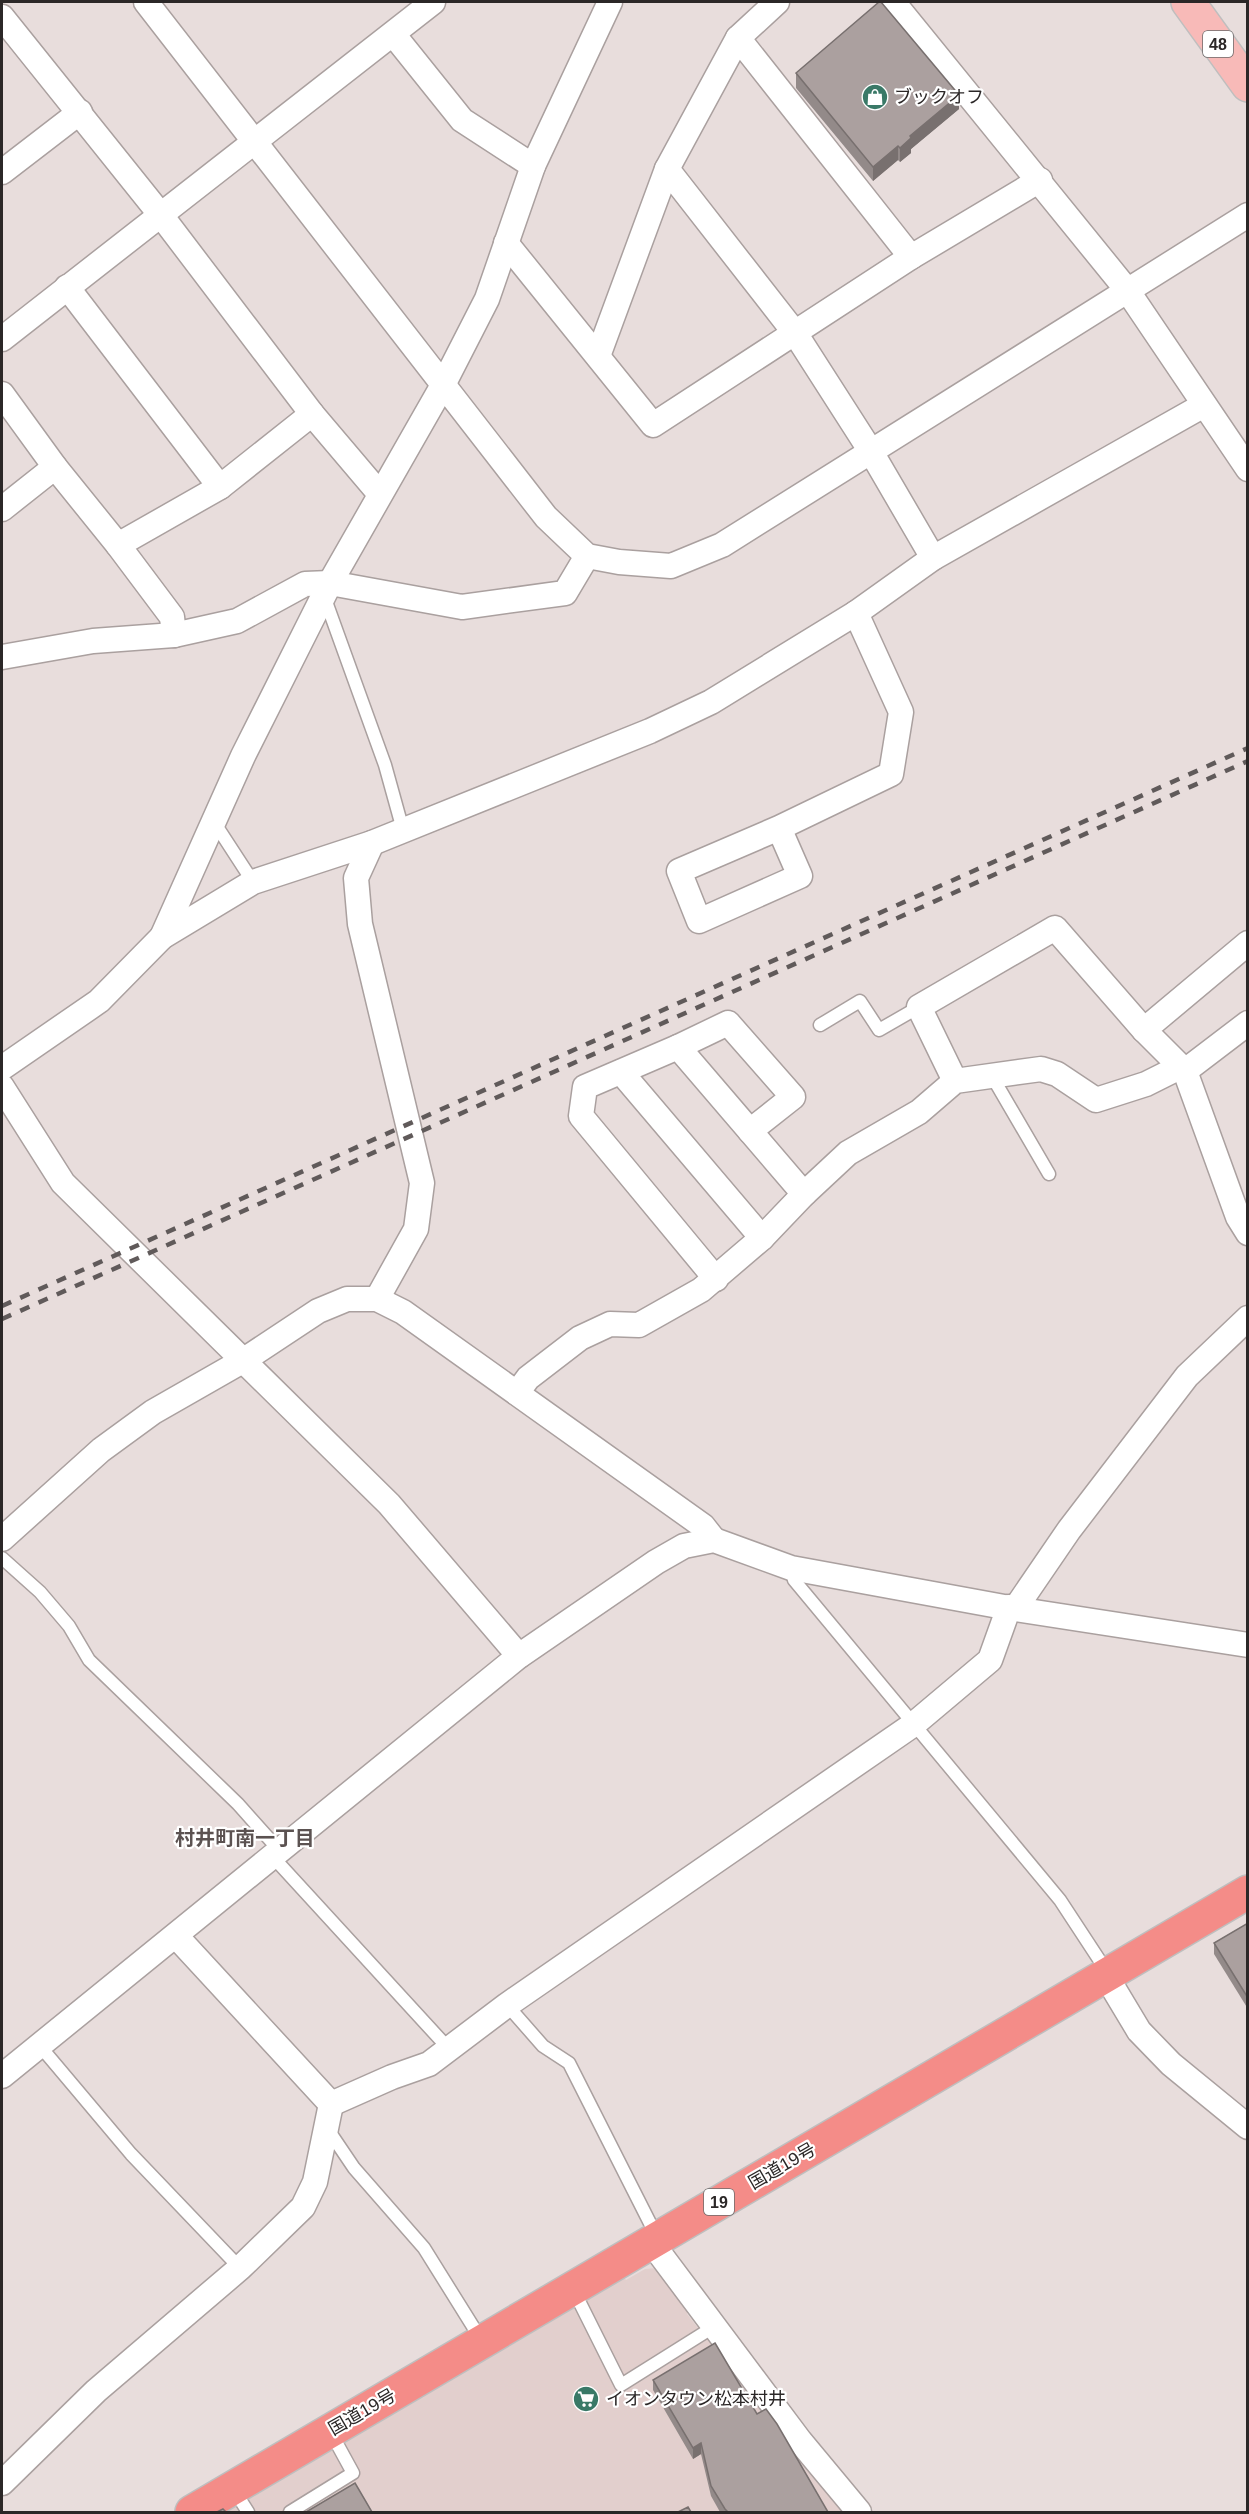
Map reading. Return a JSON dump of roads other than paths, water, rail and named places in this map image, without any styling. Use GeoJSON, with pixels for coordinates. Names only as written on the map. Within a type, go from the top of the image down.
{"type":"FeatureCollection","features":[{"type":"Feature","properties":{"kind":"highway","name":"国道19号"},"geometry":{"type":"LineString","coordinates":[[192,2512],[240,2501],[330,2431],[1248,1892]]}},
{"type":"Feature","properties":{"kind":"main road","name":"48"},"geometry":{"type":"LineString","coordinates":[[1188,2],[1248,85]]}},
{"type":"Feature","properties":{"kind":"street"},"geometry":{"type":"LineString","coordinates":[[146,2],[546,517],[587,556],[619,562],[670,566],[722,545],[870,450],[1248,215]]}},
{"type":"Feature","properties":{"kind":"street"},"geometry":{"type":"LineString","coordinates":[[2,339],[433,2]]}},
{"type":"Feature","properties":{"kind":"street"},"geometry":{"type":"LineString","coordinates":[[162,937],[214,822],[327,589],[443,385],[487,299],[534,166],[610,2]]}},
{"type":"Feature","properties":{"kind":"street"},"geometry":{"type":"LineString","coordinates":[[598,356],[667,169],[738,38],[777,2]]}},
{"type":"Feature","properties":{"kind":"street"},"geometry":{"type":"LineString","coordinates":[[893,2],[1040,180],[1127,290],[1246,463]]}},
{"type":"Feature","properties":{"kind":"street"},"geometry":{"type":"LineString","coordinates":[[2,18],[160,214],[312,414],[380,493]]}},
{"type":"Feature","properties":{"kind":"street"},"geometry":{"type":"LineString","coordinates":[[393,34],[462,120],[534,166]]}},
{"type":"Feature","properties":{"kind":"street"},"geometry":{"type":"LineString","coordinates":[[738,38],[911,257]]}},
{"type":"Feature","properties":{"kind":"street"},"geometry":{"type":"LineString","coordinates":[[2,172],[80,112]]}},
{"type":"Feature","properties":{"kind":"street"},"geometry":{"type":"LineString","coordinates":[[667,169],[795,333],[870,450],[933,558]]}},
{"type":"Feature","properties":{"kind":"street"},"geometry":{"type":"LineString","coordinates":[[506,243],[653,425],[911,257],[1040,180]]}},
{"type":"Feature","properties":{"kind":"street"},"geometry":{"type":"LineString","coordinates":[[67,287],[220,487]]}},
{"type":"Feature","properties":{"kind":"street"},"geometry":{"type":"LineString","coordinates":[[2,394],[55,467],[172,617],[174,635]]}},
{"type":"Feature","properties":{"kind":"street"},"geometry":{"type":"LineString","coordinates":[[2,1068],[99,1001],[162,937],[253,882],[372,843],[650,731],[711,702],[856,613],[933,558],[1204,405]]}},
{"type":"Feature","properties":{"kind":"street"},"geometry":{"type":"LineString","coordinates":[[118,545],[220,487],[312,414]]}},
{"type":"Feature","properties":{"kind":"street"},"geometry":{"type":"LineString","coordinates":[[2,509],[55,467]]}},
{"type":"Feature","properties":{"kind":"street"},"geometry":{"type":"LineString","coordinates":[[2,657],[93,641],[174,635],[237,621],[305,585],[462,607],[565,593],[587,556]]}},
{"type":"Feature","properties":{"kind":"street"},"geometry":{"type":"LineString","coordinates":[[779,828],[800,876],[699,921],[680,871],[779,828],[891,774],[901,712],[856,613]]}},
{"type":"Feature","properties":{"kind":"street"},"geometry":{"type":"LineString","coordinates":[[372,843],[356,878],[360,924],[422,1183],[416,1229],[377,1299]]}},
{"type":"Feature","properties":{"kind":"street"},"geometry":{"type":"LineString","coordinates":[[955,1081],[920,1007],[1055,928],[1144,1030],[1183,1069],[1238,1218],[1248,1233]]}},
{"type":"Feature","properties":{"kind":"street"},"geometry":{"type":"LineString","coordinates":[[1144,1030],[1248,943]]}},
{"type":"Feature","properties":{"kind":"street"},"geometry":{"type":"LineString","coordinates":[[716,1279],[581,1116],[585,1087],[728,1023],[793,1097],[750,1131]]}},
{"type":"Feature","properties":{"kind":"street"},"geometry":{"type":"LineString","coordinates":[[517,1393],[528,1378],[580,1338],[610,1324],[639,1325],[716,1279],[762,1238],[848,1153],[919,1112],[955,1081],[993,1078],[1041,1069],[1057,1074],[1096,1100],[1183,1069],[1248,1023]]}},
{"type":"Feature","properties":{"kind":"street"},"geometry":{"type":"LineString","coordinates":[[678,1047],[804,1194]]}},
{"type":"Feature","properties":{"kind":"street"},"geometry":{"type":"LineString","coordinates":[[621,1072],[762,1238]]}},
{"type":"Feature","properties":{"kind":"street"},"geometry":{"type":"LineString","coordinates":[[2,1087],[63,1183],[137,1259],[244,1360],[389,1504],[519,1656]]}},
{"type":"Feature","properties":{"kind":"street"},"geometry":{"type":"LineString","coordinates":[[2,1539],[101,1450],[144,1418],[244,1360],[318,1311],[348,1299],[377,1299],[403,1312],[703,1526],[714,1540]]}},
{"type":"Feature","properties":{"kind":"street"},"geometry":{"type":"LineString","coordinates":[[2,2483],[96,2391],[240,2268],[303,2207],[315,2182],[329,2116],[392,2077],[429,2064],[507,2005],[914,1724],[990,1660],[1012,1608],[1069,1530],[1187,1376],[1248,1318]]}},
{"type":"Feature","properties":{"kind":"street"},"geometry":{"type":"LineString","coordinates":[[2,2076],[519,1656],[656,1562],[684,1546],[714,1540],[791,1568],[1012,1608],[1248,1645]]}},
{"type":"Feature","properties":{"kind":"street"},"geometry":{"type":"LineString","coordinates":[[176,1936],[329,2116]]}},
{"type":"Feature","properties":{"kind":"street"},"geometry":{"type":"LineString","coordinates":[[1106,1976],[1139,2031],[1171,2064],[1248,2127]]}},
{"type":"Feature","properties":{"kind":"street"},"geometry":{"type":"LineString","coordinates":[[654,2240],[800,2441],[859,2512]]}},
{"type":"Feature","properties":{"kind":"lane"},"geometry":{"type":"LineString","coordinates":[[327,589],[385,765],[403,830]]}},
{"type":"Feature","properties":{"kind":"lane"},"geometry":{"type":"LineString","coordinates":[[214,822],[253,882]]}},
{"type":"Feature","properties":{"kind":"lane"},"geometry":{"type":"LineString","coordinates":[[820,1025],[860,1001],[879,1030],[920,1007]]}},
{"type":"Feature","properties":{"kind":"lane"},"geometry":{"type":"LineString","coordinates":[[993,1078],[1049,1174]]}},
{"type":"Feature","properties":{"kind":"lane"},"geometry":{"type":"LineString","coordinates":[[2,1558],[40,1592],[69,1626],[89,1660],[238,1804],[276,1854],[449,2049]]}},
{"type":"Feature","properties":{"kind":"lane"},"geometry":{"type":"LineString","coordinates":[[791,1568],[794,1580],[1060,1900],[1100,1961],[1106,1976]]}},
{"type":"Feature","properties":{"kind":"lane"},"geometry":{"type":"LineString","coordinates":[[507,2005],[543,2046],[570,2063],[654,2240]]}},
{"type":"Feature","properties":{"kind":"lane"},"geometry":{"type":"LineString","coordinates":[[40,2046],[131,2154],[240,2268]]}},
{"type":"Feature","properties":{"kind":"lane"},"geometry":{"type":"LineString","coordinates":[[329,2116],[354,2168],[424,2248],[482,2341]]}},
{"type":"Feature","properties":{"kind":"lane"},"geometry":{"type":"LineString","coordinates":[[573,2288],[621,2385],[715,2326]]}},
{"type":"Feature","properties":{"kind":"lane"},"geometry":{"type":"LineString","coordinates":[[290,2512],[353,2473],[330,2431]]}},
{"type":"Feature","properties":{"kind":"railway"},"geometry":{"type":"LineString","coordinates":[[2,1306],[1248,748]]}},
{"type":"Feature","properties":{"kind":"railway"},"geometry":{"type":"LineString","coordinates":[[2,1319],[1248,761]]}},
{"type":"Feature","properties":{"kind":"place","name":"ブックオフ"},"geometry":{"type":"Point","coordinates":[875,97]}},
{"type":"Feature","properties":{"kind":"place","name":"イオンタウン松本村井"},"geometry":{"type":"Point","coordinates":[586,2399]}},
{"type":"Feature","properties":{"kind":"district","name":"村井町南一丁目"},"geometry":{"type":"Point","coordinates":[245,1838]}}]}
